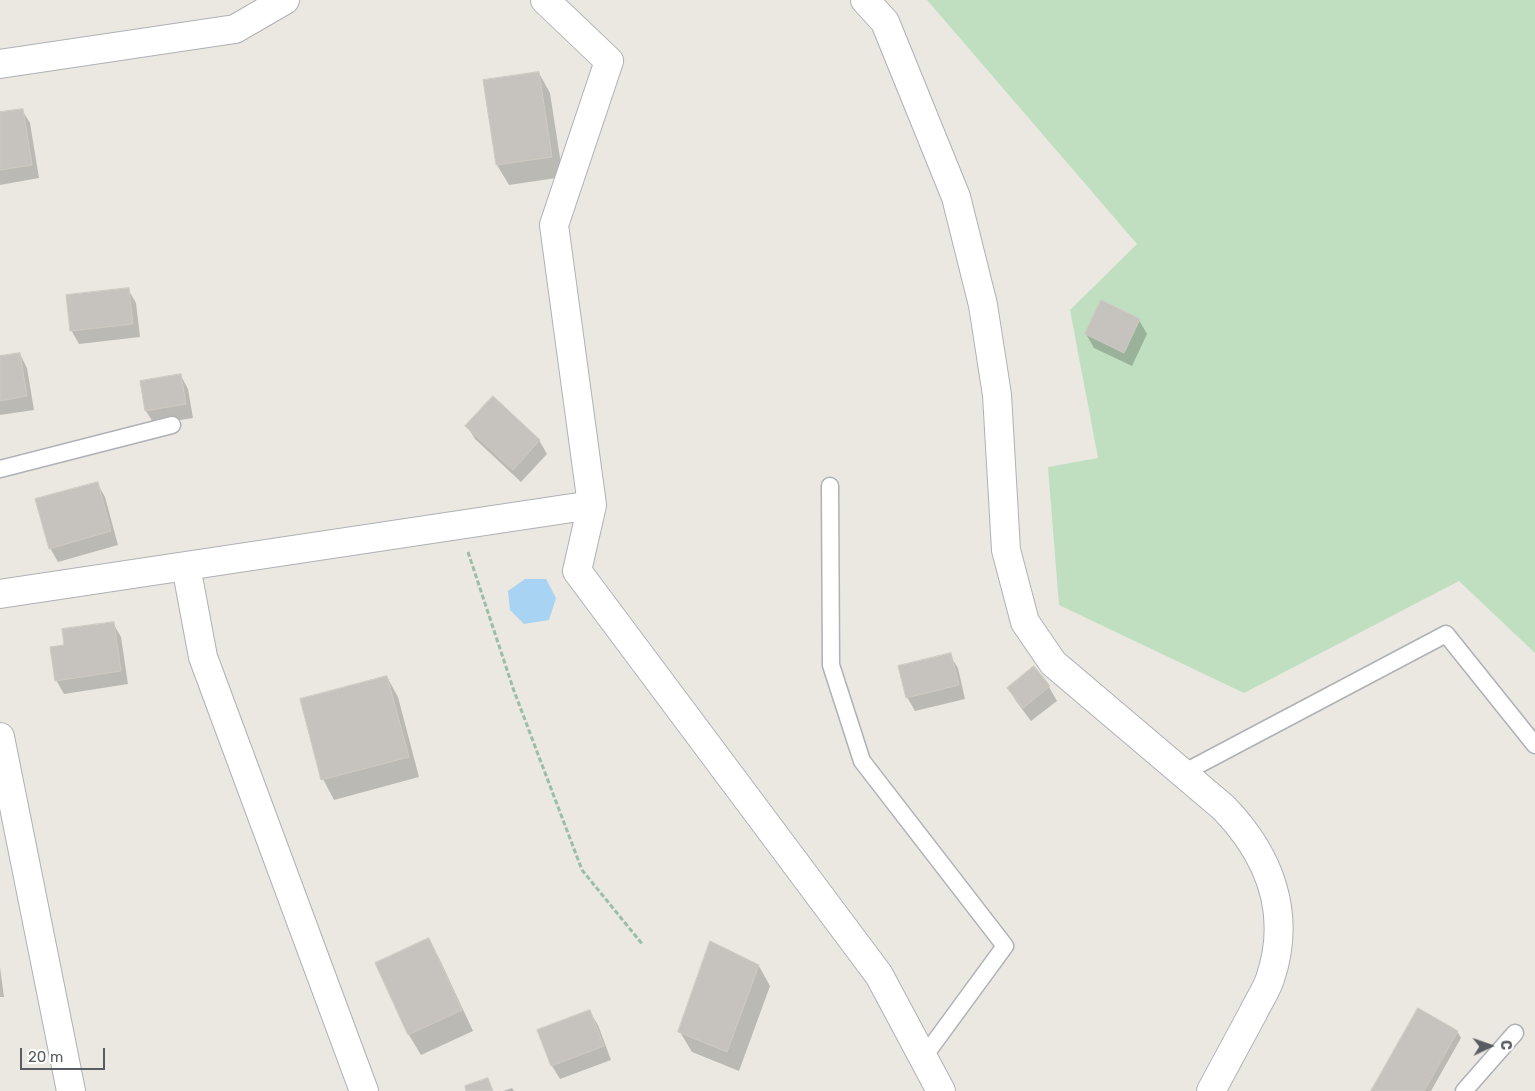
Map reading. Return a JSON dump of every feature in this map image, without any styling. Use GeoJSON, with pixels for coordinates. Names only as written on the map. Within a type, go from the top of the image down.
{"type":"FeatureCollection","features":[{"type":"Feature","properties":{"kind":"street"},"geometry":{"type":"LineString","coordinates":[[0,64],[235,29],[285,0]]}},
{"type":"Feature","properties":{"kind":"street"},"geometry":{"type":"LineString","coordinates":[[545,0],[609,61],[554,225],[592,505],[577,571],[879,975],[941,1091]]}},
{"type":"Feature","properties":{"kind":"street"},"geometry":{"type":"LineString","coordinates":[[865,0],[885,22],[956,197],[983,305],[997,395],[1006,550],[1025,622],[1053,662],[1224,808],[1242,826],[1261,856],[1276,897],[1280,935],[1270,980],[1211,1091]]}},
{"type":"Feature","properties":{"kind":"street"},"geometry":{"type":"LineString","coordinates":[[0,594],[592,505]]}},
{"type":"Feature","properties":{"kind":"street"},"geometry":{"type":"LineString","coordinates":[[186,566],[203,657],[364,1091]]}},
{"type":"Feature","properties":{"kind":"street"},"geometry":{"type":"LineString","coordinates":[[0,737],[71,1091]]}},
{"type":"Feature","properties":{"kind":"lane"},"geometry":{"type":"LineString","coordinates":[[0,469],[172,425]]}},
{"type":"Feature","properties":{"kind":"lane"},"geometry":{"type":"LineString","coordinates":[[830,486],[831,665],[862,761],[1005,946],[923,1058]]}},
{"type":"Feature","properties":{"kind":"lane"},"geometry":{"type":"LineString","coordinates":[[1183,773],[1446,634],[1535,745]]}},
{"type":"Feature","properties":{"kind":"lane"},"geometry":{"type":"LineString","coordinates":[[1464,1091],[1515,1033]]}},
{"type":"Feature","properties":{"kind":"path"},"geometry":{"type":"LineString","coordinates":[[459,525],[514,692],[582,870],[643,945]]}},
{"type":"Feature","properties":{"kind":"green space"},"geometry":{"type":"Polygon","coordinates":[[[927,0],[1535,0],[1535,653],[1459,581],[1244,693],[1059,605],[1048,467],[1098,458],[1070,310],[1137,244],[927,0]]]}},
{"type":"Feature","properties":{"kind":"water"},"geometry":{"type":"Polygon","coordinates":[[[525,579],[546,579],[556,598],[549,620],[524,624],[510,610],[508,591],[525,579]]]}},
{"type":"Feature","properties":{"kind":"building"},"geometry":{"type":"Polygon","coordinates":[[[539,72],[552,157],[496,165],[483,80],[539,72]]]}},
{"type":"Feature","properties":{"kind":"building"},"geometry":{"type":"Polygon","coordinates":[[[23,109],[32,165],[0,170],[0,112],[23,109]]]}},
{"type":"Feature","properties":{"kind":"building"},"geometry":{"type":"Polygon","coordinates":[[[129,288],[133,324],[70,331],[66,295],[129,288]]]}},
{"type":"Feature","properties":{"kind":"building"},"geometry":{"type":"Polygon","coordinates":[[[1101,300],[1140,319],[1124,353],[1085,334],[1101,300]]]}},
{"type":"Feature","properties":{"kind":"building"},"geometry":{"type":"Polygon","coordinates":[[[20,353],[27,396],[0,401],[0,356],[20,353]]]}},
{"type":"Feature","properties":{"kind":"building"},"geometry":{"type":"Polygon","coordinates":[[[181,374],[186,404],[145,411],[140,381],[181,374]]]}},
{"type":"Feature","properties":{"kind":"building"},"geometry":{"type":"Polygon","coordinates":[[[493,396],[540,440],[513,470],[465,426],[493,396]]]}},
{"type":"Feature","properties":{"kind":"building"},"geometry":{"type":"Polygon","coordinates":[[[98,482],[111,531],[49,549],[35,499],[98,482]]]}},
{"type":"Feature","properties":{"kind":"building"},"geometry":{"type":"Polygon","coordinates":[[[114,622],[121,671],[55,681],[50,647],[64,645],[62,629],[114,622]]]}},
{"type":"Feature","properties":{"kind":"building"},"geometry":{"type":"Polygon","coordinates":[[[951,653],[959,685],[906,698],[898,666],[951,653]]]}},
{"type":"Feature","properties":{"kind":"building"},"geometry":{"type":"Polygon","coordinates":[[[1034,666],[1050,686],[1023,708],[1007,688],[1034,666]]]}},
{"type":"Feature","properties":{"kind":"building"},"geometry":{"type":"Polygon","coordinates":[[[387,676],[409,757],[321,780],[300,699],[387,676]]]}},
{"type":"Feature","properties":{"kind":"building"},"geometry":{"type":"Polygon","coordinates":[[[429,938],[462,1010],[408,1035],[375,963],[429,938]]]}},
{"type":"Feature","properties":{"kind":"building"},"geometry":{"type":"Polygon","coordinates":[[[710,941],[759,965],[727,1052],[678,1032],[710,941]]]}},
{"type":"Feature","properties":{"kind":"building"},"geometry":{"type":"Polygon","coordinates":[[[1418,1008],[1458,1031],[1424,1091],[1371,1091],[1418,1008]]]}},
{"type":"Feature","properties":{"kind":"building"},"geometry":{"type":"Polygon","coordinates":[[[590,1010],[604,1046],[551,1066],[537,1030],[590,1010]]]}},
{"type":"Feature","properties":{"kind":"building"},"geometry":{"type":"Polygon","coordinates":[[[488,1078],[493,1091],[466,1091],[465,1086],[488,1078]]]}}]}
